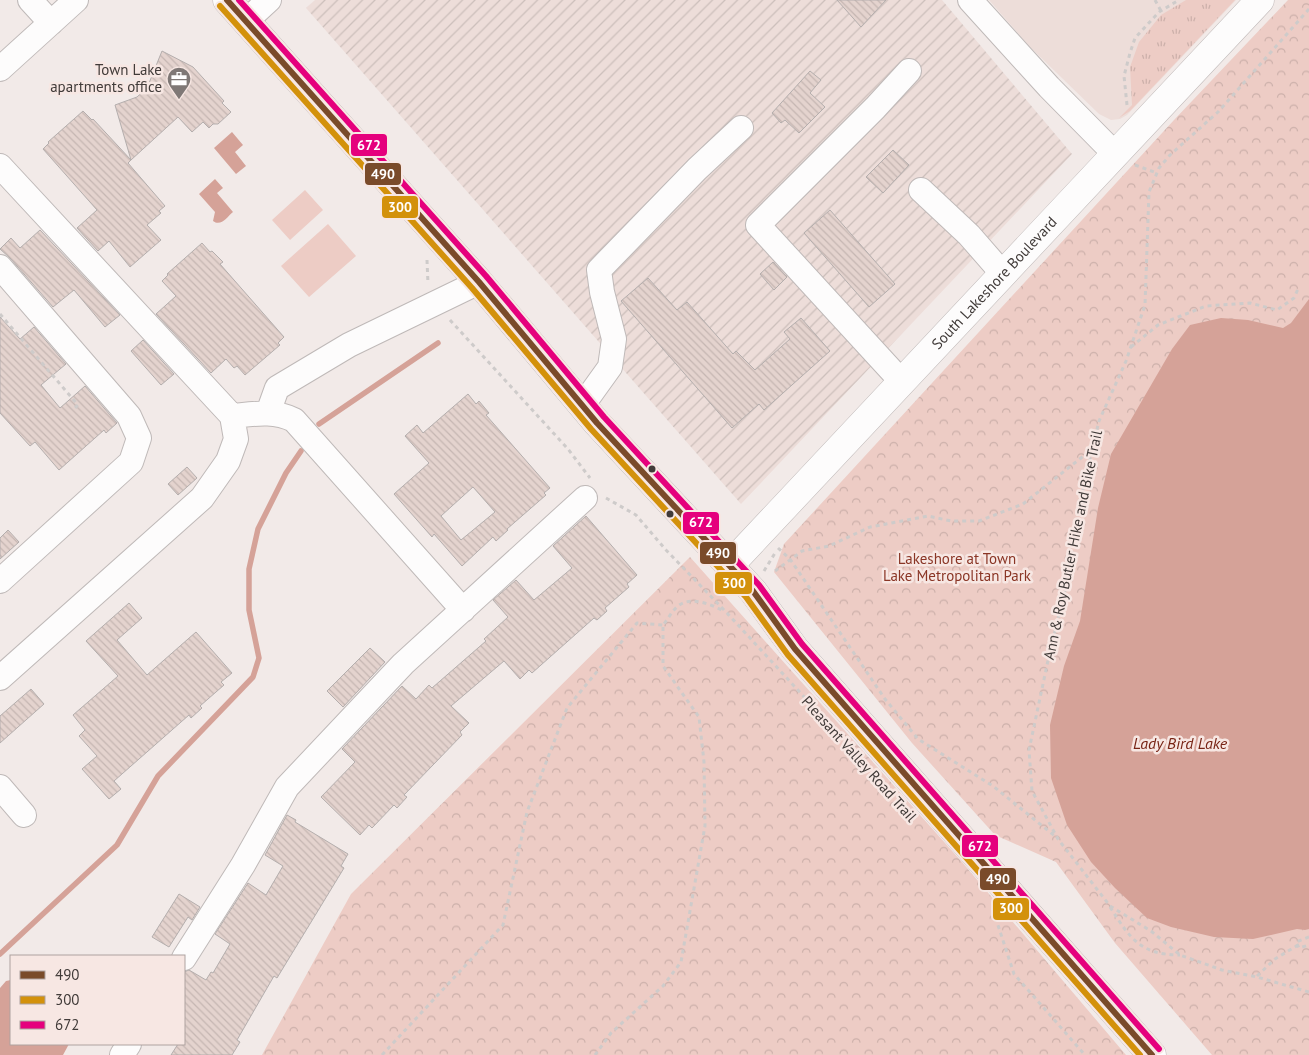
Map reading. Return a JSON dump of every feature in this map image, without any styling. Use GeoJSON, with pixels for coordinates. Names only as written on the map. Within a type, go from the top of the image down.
{"type":"FeatureCollection","features":[{"type":"Feature","properties":{"kind":"main road"},"geometry":{"type":"LineString","coordinates":[[227,0],[479,282],[582,406],[753,591],[795,649],[1152,1055]]}},
{"type":"Feature","properties":{"kind":"main road","name":"South Lakeshore Boulevard"},"geometry":{"type":"LineString","coordinates":[[729,566],[1003,274],[1122,158],[1260,0]]}},
{"type":"Feature","properties":{"kind":"street"},"geometry":{"type":"LineString","coordinates":[[30,0],[51,23]]}},
{"type":"Feature","properties":{"kind":"street"},"geometry":{"type":"LineString","coordinates":[[0,69],[76,0]]}},
{"type":"Feature","properties":{"kind":"street"},"geometry":{"type":"LineString","coordinates":[[245,22],[269,0]]}},
{"type":"Feature","properties":{"kind":"street"},"geometry":{"type":"LineString","coordinates":[[970,0],[1049,87],[1122,158]]}},
{"type":"Feature","properties":{"kind":"street"},"geometry":{"type":"LineString","coordinates":[[902,382],[758,225],[910,71]]}},
{"type":"Feature","properties":{"kind":"street"},"geometry":{"type":"LineString","coordinates":[[582,406],[610,367],[614,339],[602,292],[600,270],[697,169],[741,128]]}},
{"type":"Feature","properties":{"kind":"street"},"geometry":{"type":"LineString","coordinates":[[0,166],[232,416],[236,438],[228,461],[202,498],[0,678]]}},
{"type":"Feature","properties":{"kind":"street"},"geometry":{"type":"LineString","coordinates":[[922,190],[969,235],[1003,274]]}},
{"type":"Feature","properties":{"kind":"street"},"geometry":{"type":"LineString","coordinates":[[0,267],[129,416],[140,438],[132,462],[0,582]]}},
{"type":"Feature","properties":{"kind":"street"},"geometry":{"type":"LineString","coordinates":[[268,413],[276,388],[350,345],[479,282]]}},
{"type":"Feature","properties":{"kind":"street"},"geometry":{"type":"LineString","coordinates":[[232,416],[268,413],[282,414],[294,420],[463,610]]}},
{"type":"Feature","properties":{"kind":"street"},"geometry":{"type":"LineString","coordinates":[[185,956],[243,865],[287,786],[403,664],[593,491]]}},
{"type":"Feature","properties":{"kind":"street"},"geometry":{"type":"LineString","coordinates":[[0,787],[24,815]]}},
{"type":"Feature","properties":{"kind":"path"},"geometry":{"type":"LineString","coordinates":[[1155,0],[1161,11]]}},
{"type":"Feature","properties":{"kind":"path"},"geometry":{"type":"LineString","coordinates":[[1127,105],[1124,76],[1135,38],[1161,11],[1179,0]]}},
{"type":"Feature","properties":{"kind":"path","name":"Ann & Roy Butler Hike and Bike Trail"},"geometry":{"type":"LineString","coordinates":[[1309,9],[1218,112],[1170,155],[1157,173],[1149,192],[1145,305],[1130,348],[1099,422],[1084,483],[1070,571],[1050,650],[1029,750],[1032,791],[1058,839],[1110,906],[1151,931],[1180,955],[1222,970],[1256,977],[1309,992]]}},
{"type":"Feature","properties":{"kind":"path"},"geometry":{"type":"LineString","coordinates":[[1122,158],[1136,166],[1157,173]]}},
{"type":"Feature","properties":{"kind":"path"},"geometry":{"type":"LineString","coordinates":[[1130,348],[1158,325],[1206,306],[1250,303],[1277,310],[1294,298],[1298,289]]}},
{"type":"Feature","properties":{"kind":"path"},"geometry":{"type":"LineString","coordinates":[[436,304],[568,449],[593,491]]}},
{"type":"Feature","properties":{"kind":"path"},"geometry":{"type":"LineString","coordinates":[[0,314],[78,405],[75,408]]}},
{"type":"Feature","properties":{"kind":"path"},"geometry":{"type":"LineString","coordinates":[[775,571],[802,551],[829,546],[870,528],[928,516],[951,521],[979,521],[1022,504],[1092,450]]}},
{"type":"Feature","properties":{"kind":"path","name":"Pleasant Valley Road Trail"},"geometry":{"type":"LineString","coordinates":[[593,491],[636,515],[666,550],[813,707]]}},
{"type":"Feature","properties":{"kind":"path"},"geometry":{"type":"LineString","coordinates":[[778,548],[790,559],[885,699],[918,739],[993,786],[1058,839]]}},
{"type":"Feature","properties":{"kind":"path"},"geometry":{"type":"LineString","coordinates":[[595,1055],[611,1033],[663,986],[681,962],[705,826],[704,762],[699,717],[663,666],[663,625],[679,605],[693,602],[713,605],[727,613]]}},
{"type":"Feature","properties":{"kind":"path"},"geometry":{"type":"LineString","coordinates":[[382,1055],[503,925],[527,812],[567,708],[637,622],[663,625]]}},
{"type":"Feature","properties":{"kind":"path"},"geometry":{"type":"LineString","coordinates":[[989,904],[994,911],[1014,974],[1085,1055]]}},
{"type":"Feature","properties":{"kind":"path"},"geometry":{"type":"LineString","coordinates":[[1110,906],[1133,938],[1150,952],[1162,955],[1180,955]]}},
{"type":"Feature","properties":{"kind":"path"},"geometry":{"type":"LineString","coordinates":[[1298,945],[1296,942],[1309,937]]}},
{"type":"Feature","properties":{"kind":"path"},"geometry":{"type":"LineString","coordinates":[[1298,945],[1299,948],[1309,945]]}},
{"type":"Feature","properties":{"kind":"path"},"geometry":{"type":"LineString","coordinates":[[1256,977],[1275,959],[1298,945]]}},
{"type":"Feature","properties":{"kind":"shaded area"},"geometry":{"type":"Polygon","coordinates":[[[315,0],[942,0],[1072,154],[741,504],[306,8],[315,0]]]}},
{"type":"Feature","properties":{"kind":"shaded area"},"geometry":{"type":"Polygon","coordinates":[[[989,0],[1236,0],[1127,115],[1120,119],[1111,120],[1099,114],[1029,46],[989,0]]]}},
{"type":"Feature","properties":{"kind":"green space"},"geometry":{"type":"Polygon","coordinates":[[[1186,0],[1235,0],[1130,111],[1119,118],[1132,105],[1130,67],[1139,42],[1161,15],[1186,0]]]}},
{"type":"Feature","properties":{"kind":"green space","name":"Lakeshore at Town Lake Metropolitan Park"},"geometry":{"type":"Polygon","coordinates":[[[1288,0],[1309,0],[1309,1055],[1212,1055],[1115,943],[1056,862],[995,835],[912,743],[774,572],[784,544],[1174,120],[1288,0]]]}},
{"type":"Feature","properties":{"kind":"green space"},"geometry":{"type":"Polygon","coordinates":[[[305,190],[323,210],[290,240],[272,220],[305,190]]]}},
{"type":"Feature","properties":{"kind":"green space"},"geometry":{"type":"Polygon","coordinates":[[[328,224],[356,256],[309,297],[281,266],[328,224]]]}},
{"type":"Feature","properties":{"kind":"green space"},"geometry":{"type":"Polygon","coordinates":[[[690,557],[962,862],[1126,1055],[262,1055],[351,894],[690,557]]]}},
{"type":"Feature","properties":{"kind":"water"},"geometry":{"type":"Polygon","coordinates":[[[232,132],[243,145],[235,152],[246,166],[236,174],[214,148],[232,132]]]}},
{"type":"Feature","properties":{"kind":"water"},"geometry":{"type":"Polygon","coordinates":[[[215,179],[223,188],[217,193],[233,212],[224,221],[219,223],[213,221],[215,212],[199,194],[215,179]]]}},
{"type":"Feature","properties":{"kind":"water","name":"Lady Bird Lake"},"geometry":{"type":"Polygon","coordinates":[[[1309,299],[1309,929],[1297,929],[1253,939],[1214,937],[1171,927],[1147,918],[1091,862],[1067,825],[1051,778],[1050,725],[1064,666],[1080,621],[1098,508],[1111,454],[1172,349],[1190,325],[1221,318],[1248,320],[1283,328],[1291,323],[1309,299]]]}},
{"type":"Feature","properties":{"kind":"water"},"geometry":{"type":"Polygon","coordinates":[[[10,980],[10,1045],[68,1045],[63,1055],[0,1055],[0,988],[6,981],[10,980]]]}},
{"type":"Feature","properties":{"kind":"building"},"geometry":{"type":"Polygon","coordinates":[[[837,0],[886,0],[861,27],[837,0]]]}},
{"type":"Feature","properties":{"kind":"building","name":"Town Lake apartments office"},"geometry":{"type":"Polygon","coordinates":[[[162,51],[193,67],[224,101],[222,103],[231,112],[218,124],[213,124],[209,128],[203,122],[192,132],[178,117],[131,160],[115,105],[137,97],[147,88],[162,51]]]}},
{"type":"Feature","properties":{"kind":"building"},"geometry":{"type":"Polygon","coordinates":[[[810,71],[821,80],[810,93],[825,107],[799,133],[785,120],[781,123],[772,113],[810,71]]]}},
{"type":"Feature","properties":{"kind":"building"},"geometry":{"type":"Polygon","coordinates":[[[83,111],[93,119],[131,160],[128,163],[165,206],[159,211],[161,213],[147,225],[161,240],[130,267],[109,241],[98,251],[77,228],[97,210],[43,149],[48,142],[83,111]]]}},
{"type":"Feature","properties":{"kind":"building"},"geometry":{"type":"Polygon","coordinates":[[[893,150],[909,165],[883,193],[866,177],[893,150]]]}},
{"type":"Feature","properties":{"kind":"building"},"geometry":{"type":"Polygon","coordinates":[[[830,210],[895,284],[869,307],[804,233],[830,210]]]}},
{"type":"Feature","properties":{"kind":"building"},"geometry":{"type":"Polygon","coordinates":[[[40,230],[120,315],[105,327],[74,290],[53,307],[0,249],[11,238],[20,248],[40,230]]]}},
{"type":"Feature","properties":{"kind":"building"},"geometry":{"type":"Polygon","coordinates":[[[202,243],[223,262],[220,264],[284,337],[278,343],[280,345],[245,375],[237,366],[234,368],[226,359],[211,373],[156,314],[176,296],[162,281],[167,274],[202,243]]]}},
{"type":"Feature","properties":{"kind":"building"},"geometry":{"type":"Polygon","coordinates":[[[773,262],[787,277],[774,290],[760,274],[773,262]]]}},
{"type":"Feature","properties":{"kind":"building"},"geometry":{"type":"Polygon","coordinates":[[[648,278],[677,310],[687,302],[733,354],[736,351],[755,370],[790,339],[784,332],[801,318],[830,351],[764,410],[759,404],[732,428],[621,301],[648,278]]]}},
{"type":"Feature","properties":{"kind":"building"},"geometry":{"type":"Polygon","coordinates":[[[0,317],[20,339],[34,327],[66,364],[41,385],[60,408],[85,386],[117,423],[106,433],[104,430],[59,470],[35,442],[30,446],[0,413],[0,317]]]}},
{"type":"Feature","properties":{"kind":"building"},"geometry":{"type":"Polygon","coordinates":[[[143,340],[174,374],[161,385],[131,351],[143,340]]]}},
{"type":"Feature","properties":{"kind":"building"},"geometry":{"type":"Polygon","coordinates":[[[468,394],[476,404],[479,401],[489,413],[486,415],[550,488],[544,493],[546,495],[496,541],[493,537],[462,566],[434,534],[432,537],[394,494],[429,463],[405,436],[417,425],[423,433],[468,394]],[[473,487],[441,516],[461,540],[495,512],[473,487]]]}},
{"type":"Feature","properties":{"kind":"building"},"geometry":{"type":"Polygon","coordinates":[[[187,467],[197,478],[178,495],[168,484],[187,467]]]}},
{"type":"Feature","properties":{"kind":"building"},"geometry":{"type":"Polygon","coordinates":[[[586,516],[637,575],[627,584],[629,587],[605,608],[607,611],[597,620],[594,618],[532,673],[529,670],[520,679],[504,661],[451,706],[469,723],[460,732],[462,735],[404,795],[407,797],[397,808],[394,805],[372,828],[369,825],[360,835],[321,797],[355,762],[342,749],[402,686],[416,699],[429,685],[432,688],[486,641],[484,639],[508,617],[493,600],[516,580],[534,600],[572,568],[553,546],[586,516]]]}},
{"type":"Feature","properties":{"kind":"building"},"geometry":{"type":"Polygon","coordinates":[[[8,530],[19,542],[0,559],[0,538],[8,530]]]}},
{"type":"Feature","properties":{"kind":"building"},"geometry":{"type":"Polygon","coordinates":[[[129,603],[142,618],[117,640],[147,675],[196,632],[232,673],[221,682],[224,685],[200,706],[202,708],[191,718],[189,715],[114,781],[121,789],[109,799],[82,769],[97,756],[79,736],[85,730],[73,715],[118,676],[86,641],[129,603]]]}},
{"type":"Feature","properties":{"kind":"building"},"geometry":{"type":"Polygon","coordinates":[[[370,648],[385,662],[343,707],[327,691],[370,648]]]}},
{"type":"Feature","properties":{"kind":"building"},"geometry":{"type":"Polygon","coordinates":[[[31,689],[44,704],[0,743],[0,716],[31,689]]]}},
{"type":"Feature","properties":{"kind":"building"},"geometry":{"type":"Polygon","coordinates":[[[287,815],[296,820],[295,822],[348,854],[341,866],[344,868],[277,978],[274,976],[237,1040],[240,1042],[232,1055],[171,1055],[177,1045],[185,1045],[185,972],[189,970],[206,980],[211,972],[213,973],[230,944],[215,934],[248,883],[266,895],[283,866],[265,855],[287,815]]]}},
{"type":"Feature","properties":{"kind":"building"},"geometry":{"type":"Polygon","coordinates":[[[179,894],[200,907],[192,920],[188,917],[169,947],[152,937],[179,894]]]}},
{"type":"Feature","properties":{"kind":"waterway"},"geometry":{"type":"LineString","coordinates":[[319,424],[438,343]]}},
{"type":"Feature","properties":{"kind":"waterway"},"geometry":{"type":"LineString","coordinates":[[0,954],[117,845],[158,776],[253,677],[259,658],[249,610],[249,569],[258,529],[286,473],[301,451]]}},
{"type":"Feature","properties":{"kind":"transit line","name":"490"},"geometry":{"type":"LineString","coordinates":[[227,0],[479,282],[597,423],[753,591],[795,649],[1152,1055]]}},
{"type":"Feature","properties":{"kind":"transit line","name":"672"},"geometry":{"type":"LineString","coordinates":[[239,0],[486,276],[604,417],[759,585],[802,644],[1159,1049]]}},
{"type":"Feature","properties":{"kind":"transit line","name":"300"},"geometry":{"type":"LineString","coordinates":[[220,6],[472,288],[591,429],[746,597],[788,655],[1140,1055]]}},
{"type":"Feature","properties":{"kind":"place","name":"Town Lake apartments office"},"geometry":{"type":"Point","coordinates":[179,100]}}]}
